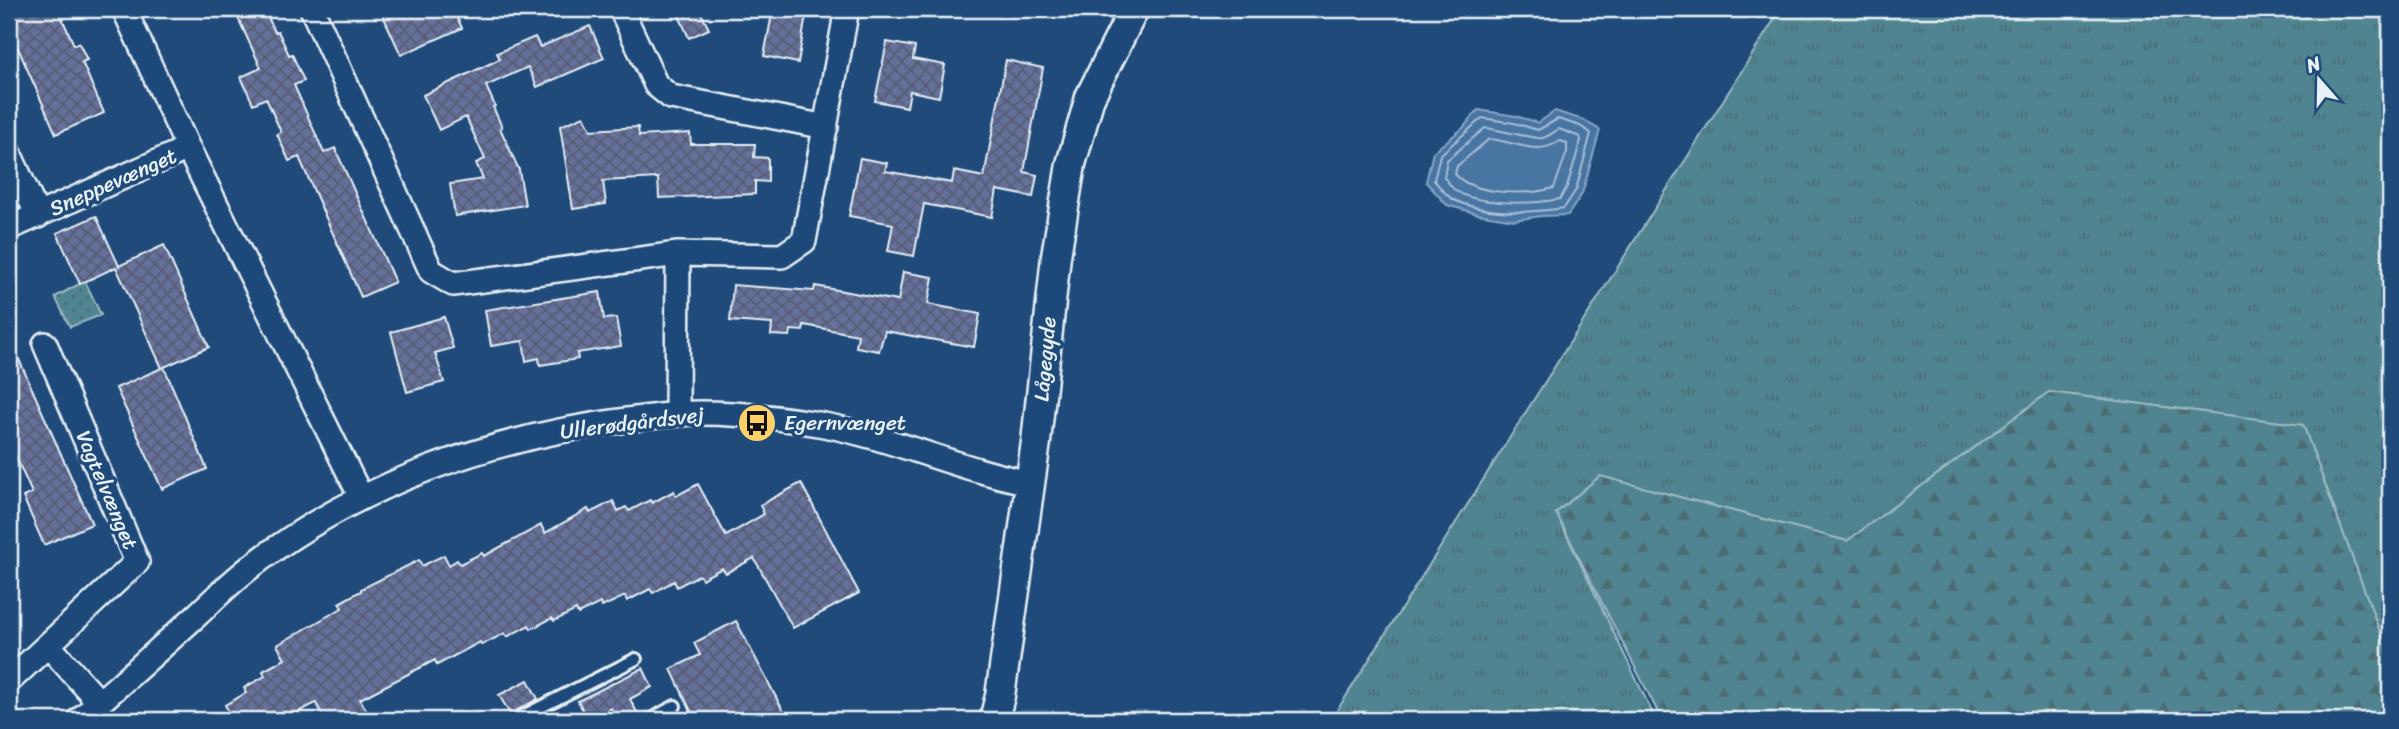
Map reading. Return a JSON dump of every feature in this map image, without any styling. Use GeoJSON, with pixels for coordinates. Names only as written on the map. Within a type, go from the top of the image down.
{"type":"FeatureCollection","features":[{"type":"Feature","properties":{"kind":"street"},"geometry":{"type":"LineString","coordinates":[[124,9],[188,148],[361,496]]}},
{"type":"Feature","properties":{"kind":"street"},"geometry":{"type":"LineString","coordinates":[[312,9],[431,271],[453,284],[678,254],[782,256],[804,242],[847,9]]}},
{"type":"Feature","properties":{"kind":"street"},"geometry":{"type":"LineString","coordinates":[[621,9],[656,85],[671,97],[826,127]]}},
{"type":"Feature","properties":{"kind":"street","name":"Lågegyde"},"geometry":{"type":"LineString","coordinates":[[994,720],[1003,676],[1031,483],[1056,256],[1071,164],[1090,97],[1134,9]]}},
{"type":"Feature","properties":{"kind":"street","name":"Sneppevænget"},"geometry":{"type":"LineString","coordinates":[[9,229],[188,148]]}},
{"type":"Feature","properties":{"kind":"street","name":"Sneppevænget"},"geometry":{"type":"LineString","coordinates":[[9,153],[38,216]]}},
{"type":"Feature","properties":{"kind":"street"},"geometry":{"type":"LineString","coordinates":[[677,414],[678,254]]}},
{"type":"Feature","properties":{"kind":"street","name":"Vagtelvænget"},"geometry":{"type":"LineString","coordinates":[[9,681],[137,562],[45,344]]}},
{"type":"Feature","properties":{"kind":"street","name":"Ullerødgårdsvej"},"geometry":{"type":"LineString","coordinates":[[79,720],[248,569],[299,533],[361,496],[457,458],[529,437],[593,424],[677,414],[761,416],[815,424],[919,449],[1008,479],[1031,483]]}},
{"type":"Feature","properties":{"kind":"street"},"geometry":{"type":"LineString","coordinates":[[48,645],[99,702]]}},
{"type":"Feature","properties":{"kind":"lane"},"geometry":{"type":"LineString","coordinates":[[515,720],[636,659]]}},
{"type":"Feature","properties":{"kind":"lane"},"geometry":{"type":"LineString","coordinates":[[649,720],[675,705]]}},
{"type":"Feature","properties":{"kind":"green space"},"geometry":{"type":"Polygon","coordinates":[[[1781,9],[2390,9],[2390,659],[2303,425],[2049,392],[1847,541],[1600,476],[1556,513],[1656,720],[1331,720],[1781,9]]]}},
{"type":"Feature","properties":{"kind":"green space"},"geometry":{"type":"Polygon","coordinates":[[[85,281],[101,315],[70,327],[55,297],[85,281]]]}},
{"type":"Feature","properties":{"kind":"green space"},"geometry":{"type":"Polygon","coordinates":[[[2049,392],[2303,425],[2390,659],[2390,720],[1662,720],[1556,513],[1600,476],[1847,541],[2049,392]]]}},
{"type":"Feature","properties":{"kind":"water"},"geometry":{"type":"Polygon","coordinates":[[[1478,110],[1516,116],[1538,123],[1555,111],[1583,120],[1600,130],[1582,194],[1568,215],[1514,220],[1478,214],[1447,205],[1426,182],[1433,152],[1463,128],[1478,110]]]}},
{"type":"Feature","properties":{"kind":"building"},"geometry":{"type":"Polygon","coordinates":[[[9,9],[58,9],[74,45],[79,43],[87,60],[82,62],[104,113],[56,134],[9,28],[9,9]]]}},
{"type":"Feature","properties":{"kind":"building"},"geometry":{"type":"Polygon","coordinates":[[[234,9],[264,9],[289,55],[292,54],[304,81],[294,85],[324,153],[335,148],[395,282],[361,297],[299,157],[289,161],[277,134],[281,132],[266,98],[253,104],[241,77],[261,68],[234,9]]]}},
{"type":"Feature","properties":{"kind":"building"},"geometry":{"type":"Polygon","coordinates":[[[380,9],[453,9],[462,28],[401,55],[380,9]]]}},
{"type":"Feature","properties":{"kind":"building"},"geometry":{"type":"Polygon","coordinates":[[[676,9],[699,9],[709,29],[689,38],[676,9]]]}},
{"type":"Feature","properties":{"kind":"building"},"geometry":{"type":"Polygon","coordinates":[[[773,9],[807,9],[798,63],[764,56],[773,9]]]}},
{"type":"Feature","properties":{"kind":"building"},"geometry":{"type":"Polygon","coordinates":[[[590,26],[604,58],[537,87],[528,67],[486,86],[502,127],[500,128],[519,170],[525,205],[455,216],[450,184],[483,179],[476,163],[485,159],[466,117],[439,130],[423,95],[500,59],[497,53],[535,37],[540,47],[590,26]]]}},
{"type":"Feature","properties":{"kind":"building"},"geometry":{"type":"Polygon","coordinates":[[[887,42],[915,47],[913,59],[945,65],[939,97],[910,91],[907,107],[875,101],[887,42]]]}},
{"type":"Feature","properties":{"kind":"building"},"geometry":{"type":"Polygon","coordinates":[[[1006,60],[1043,68],[1024,172],[1037,175],[1033,197],[997,190],[992,217],[924,204],[914,256],[888,251],[893,224],[849,216],[860,158],[887,163],[885,171],[952,183],[954,171],[984,177],[1006,60]]]}},
{"type":"Feature","properties":{"kind":"building"},"geometry":{"type":"Polygon","coordinates":[[[584,116],[591,130],[638,127],[639,136],[690,133],[691,144],[755,144],[754,157],[768,158],[768,182],[755,181],[755,194],[659,198],[658,178],[603,181],[606,204],[573,209],[560,126],[584,116]]]}},
{"type":"Feature","properties":{"kind":"building"},"geometry":{"type":"Polygon","coordinates":[[[96,216],[119,266],[164,245],[209,347],[164,367],[207,469],[162,489],[116,388],[162,368],[116,267],[80,284],[57,233],[96,216]]]}},
{"type":"Feature","properties":{"kind":"building"},"geometry":{"type":"Polygon","coordinates":[[[903,272],[933,277],[928,304],[980,314],[974,347],[885,331],[879,351],[856,347],[858,335],[804,325],[803,331],[791,330],[790,336],[771,335],[772,324],[730,321],[733,285],[814,291],[815,286],[898,301],[903,272]]]}},
{"type":"Feature","properties":{"kind":"building"},"geometry":{"type":"Polygon","coordinates":[[[600,292],[604,319],[616,318],[621,346],[577,353],[578,359],[540,365],[539,358],[526,361],[523,341],[491,346],[485,310],[600,292]]]}},
{"type":"Feature","properties":{"kind":"building"},"geometry":{"type":"Polygon","coordinates":[[[444,317],[453,348],[435,353],[444,382],[407,392],[391,332],[444,317]]]}},
{"type":"Feature","properties":{"kind":"building"},"geometry":{"type":"Polygon","coordinates":[[[9,337],[92,524],[44,545],[23,497],[32,493],[15,455],[9,458],[9,337]]]}},
{"type":"Feature","properties":{"kind":"building"},"geometry":{"type":"Polygon","coordinates":[[[801,483],[859,593],[793,628],[754,558],[726,573],[722,568],[702,579],[699,575],[677,587],[674,581],[653,593],[650,589],[627,601],[625,596],[602,607],[600,603],[578,614],[576,610],[531,629],[529,625],[507,637],[505,633],[482,645],[480,642],[437,665],[435,660],[360,699],[372,720],[325,720],[316,703],[282,720],[233,720],[225,705],[246,693],[244,688],[265,676],[263,671],[285,659],[277,645],[342,608],[339,603],[361,589],[419,560],[422,566],[444,555],[449,565],[457,560],[460,564],[482,553],[484,556],[541,525],[545,533],[588,509],[590,513],[613,501],[618,511],[626,507],[629,511],[674,491],[676,496],[698,484],[726,536],[764,514],[760,505],[801,483]]]}},
{"type":"Feature","properties":{"kind":"building"},"geometry":{"type":"Polygon","coordinates":[[[736,621],[788,720],[695,720],[671,669],[700,655],[694,643],[736,621]]]}},
{"type":"Feature","properties":{"kind":"building"},"geometry":{"type":"Polygon","coordinates":[[[643,668],[652,687],[630,699],[641,720],[617,720],[611,708],[588,720],[578,701],[643,668]]]}},
{"type":"Feature","properties":{"kind":"building"},"geometry":{"type":"Polygon","coordinates":[[[528,680],[538,699],[510,714],[499,695],[528,680]]]}},
{"type":"Feature","properties":{"kind":"place","name":"Egernvænget"},"geometry":{"type":"Point","coordinates":[757,423]}}]}
